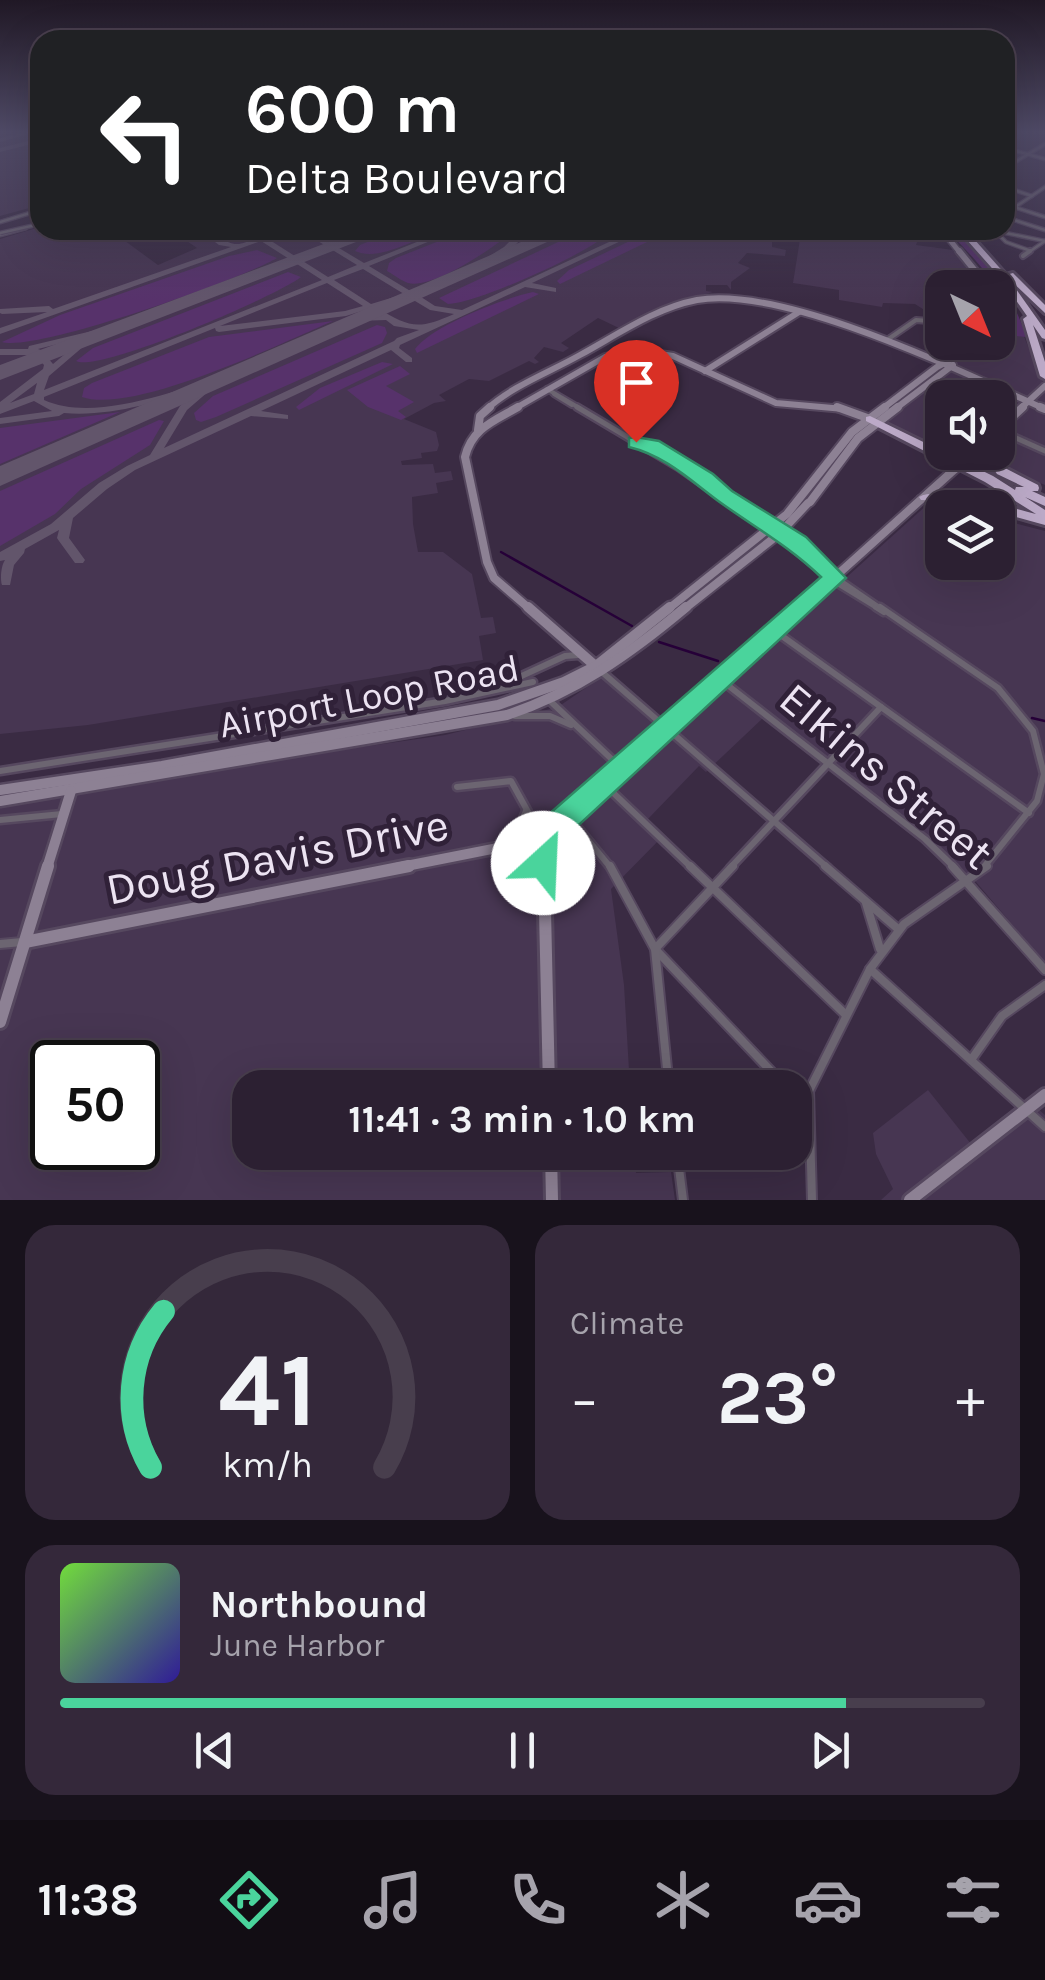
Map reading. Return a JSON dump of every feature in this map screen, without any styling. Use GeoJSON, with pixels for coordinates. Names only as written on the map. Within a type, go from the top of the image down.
{"type":"FeatureCollection","features":[{"type":"Feature","properties":{"kind":"highway"},"geometry":{"type":"LineString","coordinates":[[972,240],[1001,270]]}},
{"type":"Feature","properties":{"kind":"highway"},"geometry":{"type":"LineString","coordinates":[[978,240],[1002,270]]}},
{"type":"Feature","properties":{"kind":"highway"},"geometry":{"type":"LineString","coordinates":[[1015,283],[1045,310]]}},
{"type":"Feature","properties":{"kind":"highway"},"geometry":{"type":"LineString","coordinates":[[1015,286],[1045,323]]}},
{"type":"Feature","properties":{"kind":"highway"},"geometry":{"type":"LineString","coordinates":[[1015,289],[1045,336]]}},
{"type":"Feature","properties":{"kind":"highway"},"geometry":{"type":"LineString","coordinates":[[1015,294],[1045,376]]}},
{"type":"Feature","properties":{"kind":"highway"},"geometry":{"type":"LineString","coordinates":[[875,421],[925,443]]}},
{"type":"Feature","properties":{"kind":"highway"},"geometry":{"type":"LineString","coordinates":[[875,421],[989,479],[1045,518]]}},
{"type":"Feature","properties":{"kind":"highway"},"geometry":{"type":"LineString","coordinates":[[980,470],[1045,502]]}},
{"type":"Feature","properties":{"kind":"highway"},"geometry":{"type":"LineString","coordinates":[[1000,470],[1045,494]]}},
{"type":"Feature","properties":{"kind":"highway"},"geometry":{"type":"LineString","coordinates":[[940,485],[944,490]]}},
{"type":"Feature","properties":{"kind":"highway"},"geometry":{"type":"LineString","coordinates":[[1015,512],[1045,518]]}},
{"type":"Feature","properties":{"kind":"main road"},"geometry":{"type":"LineString","coordinates":[[947,240],[971,270]]}},
{"type":"Feature","properties":{"kind":"main road"},"geometry":{"type":"LineString","coordinates":[[478,430],[480,416],[499,400],[670,306],[728,298],[796,311],[888,340],[1045,409]]}},
{"type":"Feature","properties":{"kind":"main road"},"geometry":{"type":"LineString","coordinates":[[595,666],[507,593],[488,566],[465,457],[469,441],[478,430],[535,396],[554,394],[560,382],[605,357],[634,350],[667,354],[792,406],[850,410],[875,421]]}},
{"type":"Feature","properties":{"kind":"main road","name":"Airport Loop Road"},"geometry":{"type":"LineString","coordinates":[[0,790],[73,786],[506,717],[552,702],[775,531],[809,502],[849,448],[875,421],[955,360]]}},
{"type":"Feature","properties":{"kind":"main road","name":"Airport Loop Road"},"geometry":{"type":"LineString","coordinates":[[947,365],[957,360]]}},
{"type":"Feature","properties":{"kind":"main road"},"geometry":{"type":"LineString","coordinates":[[1015,414],[1045,386]]}},
{"type":"Feature","properties":{"kind":"main road"},"geometry":{"type":"LineString","coordinates":[[850,410],[860,420],[859,427]]}},
{"type":"Feature","properties":{"kind":"main road","name":"Airport Loop Road"},"geometry":{"type":"LineString","coordinates":[[775,531],[843,440],[859,427],[875,421]]}},
{"type":"Feature","properties":{"kind":"main road"},"geometry":{"type":"LineString","coordinates":[[934,490],[954,470]]}},
{"type":"Feature","properties":{"kind":"main road"},"geometry":{"type":"LineString","coordinates":[[549,1070],[543,838],[925,498]]}},
{"type":"Feature","properties":{"kind":"main road","name":"Airport Loop Road"},"geometry":{"type":"LineString","coordinates":[[0,802],[489,709],[541,694],[595,666]]}},
{"type":"Feature","properties":{"kind":"main road"},"geometry":{"type":"LineString","coordinates":[[0,1022],[73,786]]}},
{"type":"Feature","properties":{"kind":"main road","name":"Doug Davis Drive"},"geometry":{"type":"LineString","coordinates":[[24,942],[543,838]]}},
{"type":"Feature","properties":{"kind":"main road"},"geometry":{"type":"LineString","coordinates":[[910,1200],[1045,1095]]}},
{"type":"Feature","properties":{"kind":"main road"},"geometry":{"type":"LineString","coordinates":[[551,1170],[552,1200]]}},
{"type":"Feature","properties":{"kind":"street"},"geometry":{"type":"LineString","coordinates":[[1015,207],[1045,188]]}},
{"type":"Feature","properties":{"kind":"street"},"geometry":{"type":"LineString","coordinates":[[1015,191],[1032,196]]}},
{"type":"Feature","properties":{"kind":"street"},"geometry":{"type":"LineString","coordinates":[[1015,207],[1045,216]]}},
{"type":"Feature","properties":{"kind":"street"},"geometry":{"type":"LineString","coordinates":[[0,221],[30,212]]}},
{"type":"Feature","properties":{"kind":"street"},"geometry":{"type":"LineString","coordinates":[[1015,219],[1045,230]]}},
{"type":"Feature","properties":{"kind":"street"},"geometry":{"type":"LineString","coordinates":[[0,234],[30,226]]}},
{"type":"Feature","properties":{"kind":"street"},"geometry":{"type":"LineString","coordinates":[[1015,232],[1045,241]]}},
{"type":"Feature","properties":{"kind":"street"},"geometry":{"type":"LineString","coordinates":[[1004,240],[1031,251]]}},
{"type":"Feature","properties":{"kind":"street"},"geometry":{"type":"LineString","coordinates":[[1023,256],[1045,241]]}},
{"type":"Feature","properties":{"kind":"street"},"geometry":{"type":"LineString","coordinates":[[702,369],[796,311]]}},
{"type":"Feature","properties":{"kind":"street"},"geometry":{"type":"LineString","coordinates":[[888,340],[919,319],[925,320]]}},
{"type":"Feature","properties":{"kind":"street"},"geometry":{"type":"LineString","coordinates":[[554,394],[678,467],[719,499],[775,531],[833,579],[983,676],[1024,717],[1039,745],[1044,774],[1037,800],[989,864],[898,929],[870,969],[814,1075],[812,1087]]}},
{"type":"Feature","properties":{"kind":"street"},"geometry":{"type":"LineString","coordinates":[[1015,438],[1045,452]]}},
{"type":"Feature","properties":{"kind":"street"},"geometry":{"type":"LineString","coordinates":[[775,631],[1028,812]]}},
{"type":"Feature","properties":{"kind":"street"},"geometry":{"type":"LineString","coordinates":[[562,639],[564,656]]}},
{"type":"Feature","properties":{"kind":"street"},"geometry":{"type":"LineString","coordinates":[[532,682],[536,673],[564,656]]}},
{"type":"Feature","properties":{"kind":"street"},"geometry":{"type":"LineString","coordinates":[[494,690],[564,656],[595,666],[898,929]]}},
{"type":"Feature","properties":{"kind":"street","name":"Elkins Street"},"geometry":{"type":"LineString","coordinates":[[721,680],[925,838],[1045,970]]}},
{"type":"Feature","properties":{"kind":"street"},"geometry":{"type":"LineString","coordinates":[[0,772],[445,701],[532,682]]}},
{"type":"Feature","properties":{"kind":"street"},"geometry":{"type":"LineString","coordinates":[[532,682],[622,769]]}},
{"type":"Feature","properties":{"kind":"street"},"geometry":{"type":"LineString","coordinates":[[667,1070],[656,949],[881,708]]}},
{"type":"Feature","properties":{"kind":"street","name":"Airport Loop Road"},"geometry":{"type":"LineString","coordinates":[[506,717],[550,716],[586,734]]}},
{"type":"Feature","properties":{"kind":"street"},"geometry":{"type":"LineString","coordinates":[[457,787],[511,781],[543,838]]}},
{"type":"Feature","properties":{"kind":"street"},"geometry":{"type":"LineString","coordinates":[[604,784],[846,1015]]}},
{"type":"Feature","properties":{"kind":"street"},"geometry":{"type":"LineString","coordinates":[[511,846],[526,810]]}},
{"type":"Feature","properties":{"kind":"street"},"geometry":{"type":"LineString","coordinates":[[0,820],[64,814]]}},
{"type":"Feature","properties":{"kind":"street"},"geometry":{"type":"LineString","coordinates":[[568,817],[606,859],[656,949],[769,1070]]}},
{"type":"Feature","properties":{"kind":"street"},"geometry":{"type":"LineString","coordinates":[[865,900],[880,952]]}},
{"type":"Feature","properties":{"kind":"street"},"geometry":{"type":"LineString","coordinates":[[0,944],[24,942]]}},
{"type":"Feature","properties":{"kind":"street"},"geometry":{"type":"LineString","coordinates":[[870,969],[1045,1127]]}},
{"type":"Feature","properties":{"kind":"street"},"geometry":{"type":"LineString","coordinates":[[971,1060],[1002,1016],[1045,985]]}},
{"type":"Feature","properties":{"kind":"street"},"geometry":{"type":"LineString","coordinates":[[679,1170],[682,1200]]}},
{"type":"Feature","properties":{"kind":"street"},"geometry":{"type":"LineString","coordinates":[[811,1170],[812,1200]]}},
{"type":"Feature","properties":{"kind":"shaded area"},"geometry":{"type":"Polygon","coordinates":[[[0,188],[30,188],[30,208],[0,216],[0,188]]]}},
{"type":"Feature","properties":{"kind":"shaded area"},"geometry":{"type":"Polygon","coordinates":[[[30,230],[30,240],[124,240],[158,265],[197,248],[185,240],[772,240],[772,247],[786,250],[785,256],[747,253],[738,263],[750,268],[731,282],[731,290],[727,285],[706,285],[706,291],[713,292],[668,304],[621,329],[598,318],[561,343],[569,348],[563,352],[544,347],[534,358],[539,362],[529,361],[489,381],[469,379],[439,395],[446,401],[404,419],[436,432],[439,445],[437,451],[401,461],[402,465],[433,464],[435,473],[451,471],[453,480],[436,483],[438,493],[412,497],[413,524],[418,552],[443,552],[472,574],[481,618],[493,617],[496,633],[479,636],[483,660],[88,725],[0,734],[0,239],[30,230]]]}},
{"type":"Feature","properties":{"kind":"shaded area"},"geometry":{"type":"Polygon","coordinates":[[[373,240],[418,240],[375,254],[355,251],[373,240]]]}},
{"type":"Feature","properties":{"kind":"shaded area"},"geometry":{"type":"Polygon","coordinates":[[[442,240],[502,240],[448,274],[419,283],[408,283],[387,271],[396,258],[442,240]]]}},
{"type":"Feature","properties":{"kind":"shaded area"},"geometry":{"type":"Polygon","coordinates":[[[562,240],[599,240],[529,277],[481,296],[448,304],[439,298],[562,240]]]}},
{"type":"Feature","properties":{"kind":"shaded area"},"geometry":{"type":"Polygon","coordinates":[[[632,240],[651,240],[560,284],[557,281],[569,270],[632,240]]]}},
{"type":"Feature","properties":{"kind":"shaded area"},"geometry":{"type":"Polygon","coordinates":[[[800,240],[918,240],[916,245],[953,250],[968,270],[925,270],[925,310],[915,304],[883,303],[882,307],[839,300],[839,290],[793,283],[800,240]]]}},
{"type":"Feature","properties":{"kind":"shaded area"},"geometry":{"type":"Polygon","coordinates":[[[956,240],[964,240],[990,270],[984,270],[956,240]]]}},
{"type":"Feature","properties":{"kind":"shaded area"},"geometry":{"type":"Polygon","coordinates":[[[257,250],[277,258],[183,297],[94,326],[22,342],[2,342],[60,315],[229,256],[257,250]]]}},
{"type":"Feature","properties":{"kind":"shaded area"},"geometry":{"type":"Polygon","coordinates":[[[288,272],[301,277],[224,316],[117,356],[76,361],[93,348],[288,272]]]}},
{"type":"Feature","properties":{"kind":"shaded area"},"geometry":{"type":"Polygon","coordinates":[[[533,292],[539,294],[417,353],[415,349],[423,340],[452,322],[533,292]]]}},
{"type":"Feature","properties":{"kind":"shaded area"},"geometry":{"type":"Polygon","coordinates":[[[1015,309],[1021,322],[1026,337],[1015,336],[1015,309]]]}},
{"type":"Feature","properties":{"kind":"shaded area"},"geometry":{"type":"Polygon","coordinates":[[[333,321],[170,387],[105,400],[82,397],[84,388],[92,383],[209,337],[333,321]]]}},
{"type":"Feature","properties":{"kind":"shaded area"},"geometry":{"type":"Polygon","coordinates":[[[1019,324],[1045,388],[1045,485],[1011,470],[1015,470],[1015,380],[925,380],[925,445],[874,421],[909,389],[956,360],[1015,360],[1015,326],[1019,324]]]}},
{"type":"Feature","properties":{"kind":"shaded area"},"geometry":{"type":"Polygon","coordinates":[[[377,325],[385,327],[387,333],[382,343],[216,417],[196,420],[194,413],[213,396],[377,325]]]}},
{"type":"Feature","properties":{"kind":"shaded area"},"geometry":{"type":"Polygon","coordinates":[[[382,362],[393,364],[299,410],[296,407],[320,388],[382,362]]]}},
{"type":"Feature","properties":{"kind":"shaded area"},"geometry":{"type":"Polygon","coordinates":[[[400,366],[410,374],[386,386],[414,402],[398,411],[406,417],[401,420],[368,407],[347,390],[400,366]]]}},
{"type":"Feature","properties":{"kind":"shaded area"},"geometry":{"type":"Polygon","coordinates":[[[120,412],[0,464],[0,428],[120,412]]]}},
{"type":"Feature","properties":{"kind":"shaded area"},"geometry":{"type":"Polygon","coordinates":[[[164,421],[150,445],[81,489],[55,514],[0,546],[0,491],[164,421]]]}},
{"type":"Feature","properties":{"kind":"shaded area"},"geometry":{"type":"Polygon","coordinates":[[[925,507],[925,580],[1015,580],[1015,523],[1045,531],[1045,963],[976,882],[763,718],[706,772],[699,766],[647,820],[663,836],[611,889],[624,985],[629,1070],[232,1070],[232,1170],[671,1172],[675,1200],[0,1200],[0,799],[445,735],[558,707],[606,674],[668,738],[925,507]]]}},
{"type":"Feature","properties":{"kind":"shaded area"},"geometry":{"type":"Polygon","coordinates":[[[928,1090],[979,1154],[1037,1108],[1045,1115],[1045,1200],[881,1200],[893,1189],[876,1154],[873,1133],[928,1090]]]}},
{"type":"Feature","properties":{"kind":"waterway"},"geometry":{"type":"LineString","coordinates":[[501,552],[632,626]]}},
{"type":"Feature","properties":{"kind":"waterway"},"geometry":{"type":"LineString","coordinates":[[659,642],[718,661]]}},
{"type":"Feature","properties":{"kind":"waterway"},"geometry":{"type":"LineString","coordinates":[[1032,718],[1045,721]]}},
{"type":"Feature","properties":{"kind":"taxiway"},"geometry":{"type":"LineString","coordinates":[[218,240],[235,245]]}},
{"type":"Feature","properties":{"kind":"taxiway"},"geometry":{"type":"LineString","coordinates":[[0,331],[257,240]]}},
{"type":"Feature","properties":{"kind":"taxiway"},"geometry":{"type":"LineString","coordinates":[[265,240],[328,280]]}},
{"type":"Feature","properties":{"kind":"taxiway"},"geometry":{"type":"LineString","coordinates":[[321,240],[363,266]]}},
{"type":"Feature","properties":{"kind":"taxiway"},"geometry":{"type":"LineString","coordinates":[[363,266],[428,240]]}},
{"type":"Feature","properties":{"kind":"taxiway"},"geometry":{"type":"LineString","coordinates":[[473,270],[516,240]]}},
{"type":"Feature","properties":{"kind":"taxiway"},"geometry":{"type":"LineString","coordinates":[[397,343],[619,240]]}},
{"type":"Feature","properties":{"kind":"taxiway"},"geometry":{"type":"LineString","coordinates":[[328,280],[363,266]]}},
{"type":"Feature","properties":{"kind":"taxiway"},"geometry":{"type":"LineString","coordinates":[[363,266],[411,295]]}},
{"type":"Feature","properties":{"kind":"taxiway"},"geometry":{"type":"LineString","coordinates":[[39,395],[328,280]]}},
{"type":"Feature","properties":{"kind":"taxiway"},"geometry":{"type":"LineString","coordinates":[[328,280],[369,306]]}},
{"type":"Feature","properties":{"kind":"taxiway"},"geometry":{"type":"LineString","coordinates":[[528,285],[553,290]]}},
{"type":"Feature","properties":{"kind":"taxiway"},"geometry":{"type":"LineString","coordinates":[[411,295],[428,290]]}},
{"type":"Feature","properties":{"kind":"taxiway"},"geometry":{"type":"LineString","coordinates":[[369,306],[411,295]]}},
{"type":"Feature","properties":{"kind":"taxiway"},"geometry":{"type":"LineString","coordinates":[[411,295],[433,308],[459,312]]}},
{"type":"Feature","properties":{"kind":"taxiway"},"geometry":{"type":"LineString","coordinates":[[219,329],[346,313],[369,306]]}},
{"type":"Feature","properties":{"kind":"taxiway"},"geometry":{"type":"LineString","coordinates":[[369,306],[397,324],[424,328]]}},
{"type":"Feature","properties":{"kind":"taxiway"},"geometry":{"type":"LineString","coordinates":[[2,311],[49,309]]}},
{"type":"Feature","properties":{"kind":"taxiway"},"geometry":{"type":"LineString","coordinates":[[361,319],[385,318]]}},
{"type":"Feature","properties":{"kind":"taxiway"},"geometry":{"type":"LineString","coordinates":[[32,348],[131,323]]}},
{"type":"Feature","properties":{"kind":"taxiway"},"geometry":{"type":"LineString","coordinates":[[46,374],[87,340]]}},
{"type":"Feature","properties":{"kind":"taxiway"},"geometry":{"type":"LineString","coordinates":[[397,343],[400,340]]}},
{"type":"Feature","properties":{"kind":"taxiway"},"geometry":{"type":"LineString","coordinates":[[0,557],[55,527],[131,468],[397,343]]}},
{"type":"Feature","properties":{"kind":"taxiway"},"geometry":{"type":"LineString","coordinates":[[397,343],[394,348],[409,360]]}},
{"type":"Feature","properties":{"kind":"taxiway"},"geometry":{"type":"LineString","coordinates":[[0,352],[38,352],[49,365],[39,395]]}},
{"type":"Feature","properties":{"kind":"taxiway"},"geometry":{"type":"LineString","coordinates":[[2,405],[46,371]]}},
{"type":"Feature","properties":{"kind":"taxiway"},"geometry":{"type":"LineString","coordinates":[[39,395],[39,401],[55,409],[104,409],[232,376]]}},
{"type":"Feature","properties":{"kind":"taxiway"},"geometry":{"type":"LineString","coordinates":[[155,455],[183,408],[206,389]]}},
{"type":"Feature","properties":{"kind":"taxiway"},"geometry":{"type":"LineString","coordinates":[[0,411],[39,395]]}},
{"type":"Feature","properties":{"kind":"taxiway"},"geometry":{"type":"LineString","coordinates":[[0,421],[59,413]]}},
{"type":"Feature","properties":{"kind":"taxiway"},"geometry":{"type":"LineString","coordinates":[[253,413],[284,417]]}},
{"type":"Feature","properties":{"kind":"taxiway"},"geometry":{"type":"LineString","coordinates":[[68,519],[63,538],[79,560]]}},
{"type":"Feature","properties":{"kind":"taxiway"},"geometry":{"type":"LineString","coordinates":[[6,582],[8,564],[20,550]]}},
{"type":"Feature","properties":{"kind":"runway"},"geometry":{"type":"LineString","coordinates":[[0,373],[352,240]]}},
{"type":"Feature","properties":{"kind":"runway"},"geometry":{"type":"LineString","coordinates":[[0,477],[542,240]]}},
{"type":"Feature","properties":{"kind":"route"},"geometry":{"type":"LineString","coordinates":[[543,863],[543,838],[835,578],[798,542],[725,496],[706,479],[652,445],[636,442]]}}]}
